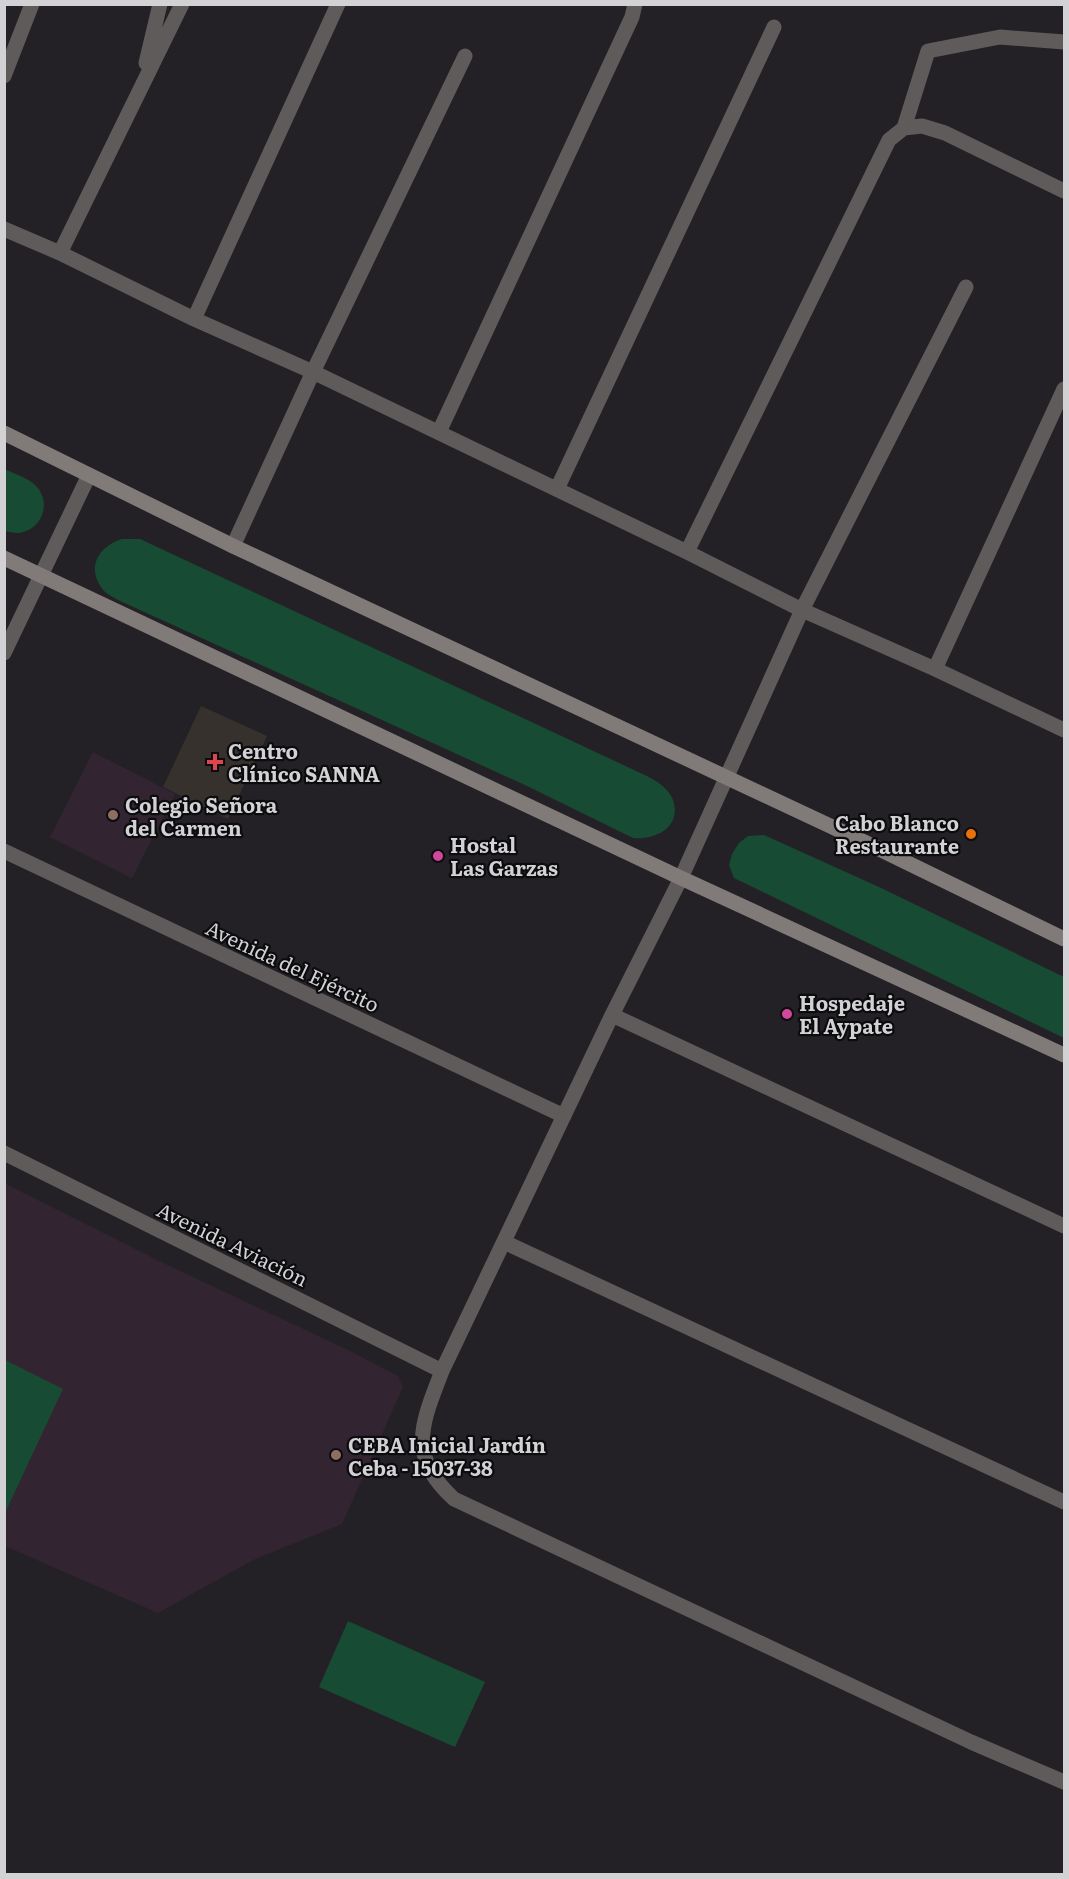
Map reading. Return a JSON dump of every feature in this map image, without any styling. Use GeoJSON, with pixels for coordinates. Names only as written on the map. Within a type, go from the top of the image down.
{"type":"FeatureCollection","features":[{"type":"Feature","properties":{"kind":"main road"},"geometry":{"type":"LineString","coordinates":[[4,434],[233,546],[728,777],[1065,939]]}},
{"type":"Feature","properties":{"kind":"main road"},"geometry":{"type":"LineString","coordinates":[[4,558],[681,878],[1065,1055]]}},
{"type":"Feature","properties":{"kind":"street"},"geometry":{"type":"LineString","coordinates":[[4,76],[32,4]]}},
{"type":"Feature","properties":{"kind":"street"},"geometry":{"type":"LineString","coordinates":[[139,90],[160,4]]}},
{"type":"Feature","properties":{"kind":"street"},"geometry":{"type":"LineString","coordinates":[[60,253],[182,4]]}},
{"type":"Feature","properties":{"kind":"street"},"geometry":{"type":"LineString","coordinates":[[194,319],[338,4]]}},
{"type":"Feature","properties":{"kind":"street"},"geometry":{"type":"LineString","coordinates":[[439,432],[632,17],[635,4]]}},
{"type":"Feature","properties":{"kind":"street"},"geometry":{"type":"LineString","coordinates":[[557,489],[774,27]]}},
{"type":"Feature","properties":{"kind":"street"},"geometry":{"type":"LineString","coordinates":[[904,128],[928,51],[1000,37],[1065,42]]}},
{"type":"Feature","properties":{"kind":"street"},"geometry":{"type":"LineString","coordinates":[[233,546],[313,372],[465,56]]}},
{"type":"Feature","properties":{"kind":"street"},"geometry":{"type":"LineString","coordinates":[[687,552],[889,140],[904,128],[922,126],[945,133],[1065,191]]}},
{"type":"Feature","properties":{"kind":"street"},"geometry":{"type":"LineString","coordinates":[[4,229],[60,253],[194,319],[439,432],[802,610],[1063,725]]}},
{"type":"Feature","properties":{"kind":"street"},"geometry":{"type":"LineString","coordinates":[[966,287],[802,610],[681,878],[612,1015],[442,1371],[426,1414],[422,1441],[426,1465],[438,1485],[454,1499],[971,1742],[1065,1782]]}},
{"type":"Feature","properties":{"kind":"street"},"geometry":{"type":"LineString","coordinates":[[936,669],[1065,389]]}},
{"type":"Feature","properties":{"kind":"street"},"geometry":{"type":"LineString","coordinates":[[4,653],[89,475]]}},
{"type":"Feature","properties":{"kind":"street","name":"Avenida del Ejército"},"geometry":{"type":"LineString","coordinates":[[4,851],[564,1116]]}},
{"type":"Feature","properties":{"kind":"street"},"geometry":{"type":"LineString","coordinates":[[612,1015],[1065,1226]]}},
{"type":"Feature","properties":{"kind":"street","name":"Avenida Aviación"},"geometry":{"type":"LineString","coordinates":[[4,1153],[442,1371]]}},
{"type":"Feature","properties":{"kind":"street"},"geometry":{"type":"LineString","coordinates":[[504,1242],[1065,1502]]}},
{"type":"Feature","properties":{"kind":"shaded area","name":"Colegio Señora del Carmen"},"geometry":{"type":"Polygon","coordinates":[[[93,752],[175,794],[132,878],[50,837],[93,752]]]}},
{"type":"Feature","properties":{"kind":"shaded area"},"geometry":{"type":"Polygon","coordinates":[[[4,1183],[159,1261],[398,1376],[403,1387],[342,1524],[253,1560],[158,1613],[5,1546],[4,1183]]]}},
{"type":"Feature","properties":{"kind":"green space"},"geometry":{"type":"Polygon","coordinates":[[[4,469],[30,481],[37,487],[44,501],[42,516],[33,527],[26,531],[18,533],[5,531],[4,469]]]}},
{"type":"Feature","properties":{"kind":"green space"},"geometry":{"type":"Polygon","coordinates":[[[122,539],[140,539],[649,777],[666,789],[671,796],[675,809],[674,818],[665,830],[658,834],[633,838],[525,785],[118,600],[106,593],[99,584],[95,568],[100,553],[122,539]]]}},
{"type":"Feature","properties":{"kind":"green space"},"geometry":{"type":"Polygon","coordinates":[[[764,835],[879,887],[1064,977],[1064,1038],[734,878],[729,865],[732,854],[739,843],[748,836],[764,835]]]}},
{"type":"Feature","properties":{"kind":"green space"},"geometry":{"type":"Polygon","coordinates":[[[5,1360],[63,1389],[5,1513],[5,1360]]]}},
{"type":"Feature","properties":{"kind":"green space"},"geometry":{"type":"Polygon","coordinates":[[[348,1621],[485,1682],[455,1747],[319,1687],[348,1621]]]}},
{"type":"Feature","properties":{"kind":"building","name":"Centro Clínico SANNA"},"geometry":{"type":"Polygon","coordinates":[[[201,706],[267,736],[228,819],[163,787],[201,706]]]}},
{"type":"Feature","properties":{"kind":"place","name":"Centro Clínico SANNA"},"geometry":{"type":"Point","coordinates":[215,762]}},
{"type":"Feature","properties":{"kind":"place","name":"Colegio Señora del Carmen"},"geometry":{"type":"Point","coordinates":[113,815]}},
{"type":"Feature","properties":{"kind":"place","name":"Cabo Blanco Restaurante"},"geometry":{"type":"Point","coordinates":[971,834]}},
{"type":"Feature","properties":{"kind":"place","name":"Hostal Las Garzas"},"geometry":{"type":"Point","coordinates":[438,856]}},
{"type":"Feature","properties":{"kind":"place","name":"Hospedaje El Aypate"},"geometry":{"type":"Point","coordinates":[787,1014]}},
{"type":"Feature","properties":{"kind":"place","name":"CEBA Inicial Jardín Ceba - 15037-38"},"geometry":{"type":"Point","coordinates":[336,1455]}}]}
